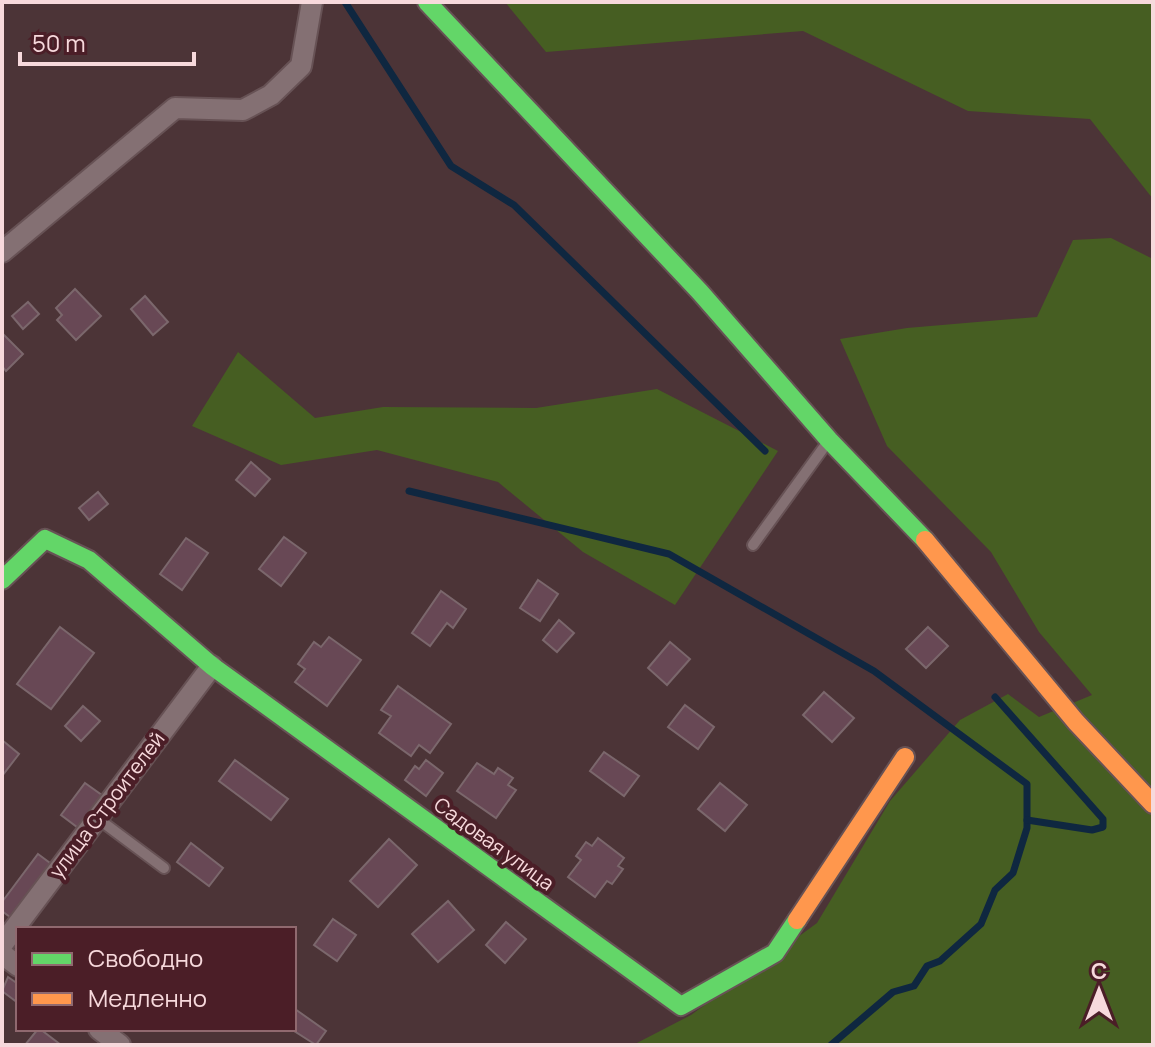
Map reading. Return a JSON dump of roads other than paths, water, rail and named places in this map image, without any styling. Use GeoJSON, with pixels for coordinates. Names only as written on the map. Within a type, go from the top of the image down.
{"type":"FeatureCollection","features":[{"type":"Feature","properties":{"kind":"street"},"geometry":{"type":"LineString","coordinates":[[2,252],[175,108],[243,110],[271,95],[301,66],[312,2]]}},
{"type":"Feature","properties":{"kind":"street"},"geometry":{"type":"LineString","coordinates":[[427,2],[700,292],[829,440],[936,552],[1076,722],[1153,804]]}},
{"type":"Feature","properties":{"kind":"street","name":"Садовая улица"},"geometry":{"type":"LineString","coordinates":[[5,569],[45,539],[89,560],[212,666],[681,1006],[775,953],[905,757]]}},
{"type":"Feature","properties":{"kind":"street","name":"улица Строителей"},"geometry":{"type":"LineString","coordinates":[[2,945],[212,666]]}},
{"type":"Feature","properties":{"kind":"street"},"geometry":{"type":"LineString","coordinates":[[102,1031],[120,1045]]}},
{"type":"Feature","properties":{"kind":"lane"},"geometry":{"type":"LineString","coordinates":[[753,545],[829,440]]}},
{"type":"Feature","properties":{"kind":"lane"},"geometry":{"type":"LineString","coordinates":[[97,818],[164,868]]}},
{"type":"Feature","properties":{"kind":"waterway"},"geometry":{"type":"LineString","coordinates":[[345,2],[451,166],[514,205],[765,451]]}},
{"type":"Feature","properties":{"kind":"waterway"},"geometry":{"type":"LineString","coordinates":[[409,491],[669,554],[874,671],[1027,784],[1027,828],[1013,873],[995,890],[981,924],[940,961],[927,966],[914,986],[893,992],[831,1045]]}},
{"type":"Feature","properties":{"kind":"waterway"},"geometry":{"type":"LineString","coordinates":[[995,697],[1103,819],[1103,827],[1092,830],[1027,820]]}}]}
